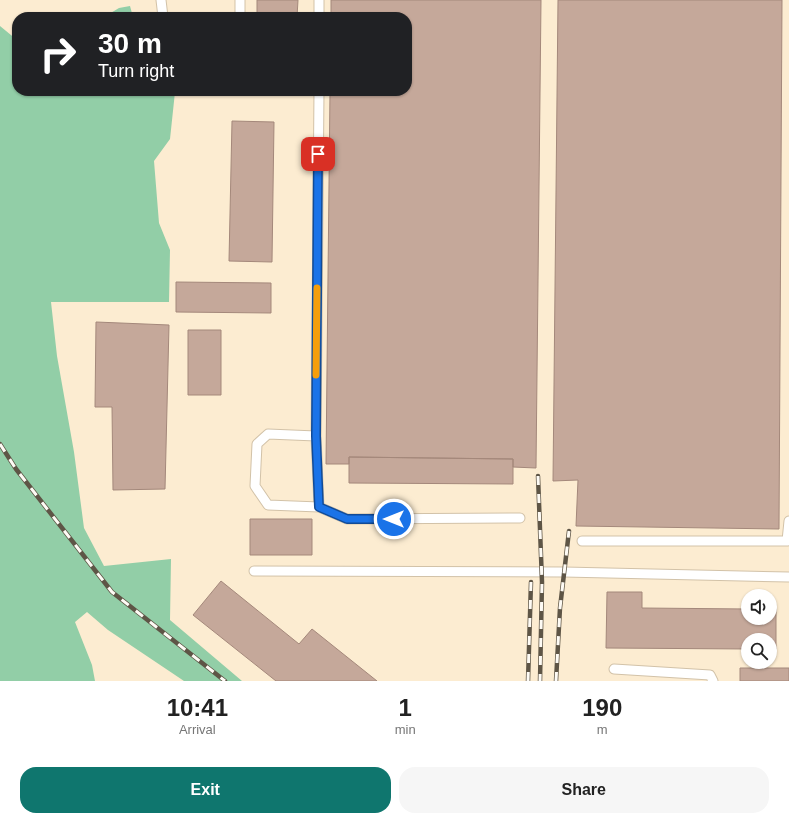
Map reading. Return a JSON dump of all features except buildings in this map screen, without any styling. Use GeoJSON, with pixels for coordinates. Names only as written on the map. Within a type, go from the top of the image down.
{"type":"FeatureCollection","features":[{"type":"Feature","properties":{"kind":"lane"},"geometry":{"type":"LineString","coordinates":[[161,0],[162,12]]}},
{"type":"Feature","properties":{"kind":"lane"},"geometry":{"type":"LineString","coordinates":[[240,0],[240,12]]}},
{"type":"Feature","properties":{"kind":"lane"},"geometry":{"type":"LineString","coordinates":[[319,0],[319,12]]}},
{"type":"Feature","properties":{"kind":"lane"},"geometry":{"type":"LineString","coordinates":[[319,96],[316,436],[319,507]]}},
{"type":"Feature","properties":{"kind":"lane"},"geometry":{"type":"LineString","coordinates":[[316,436],[268,434],[257,444],[255,486],[268,505],[319,507],[347,519],[520,518]]}},
{"type":"Feature","properties":{"kind":"lane"},"geometry":{"type":"LineString","coordinates":[[582,541],[787,541],[789,521]]}},
{"type":"Feature","properties":{"kind":"lane"},"geometry":{"type":"LineString","coordinates":[[254,571],[564,572],[789,577]]}},
{"type":"Feature","properties":{"kind":"lane"},"geometry":{"type":"LineString","coordinates":[[614,670],[710,675],[714,681]]}},
{"type":"Feature","properties":{"kind":"green space"},"geometry":{"type":"Polygon","coordinates":[[[130,6],[132,12],[112,12],[119,8],[130,6]]]}},
{"type":"Feature","properties":{"kind":"green space"},"geometry":{"type":"Polygon","coordinates":[[[0,26],[12,36],[12,96],[175,96],[170,139],[154,161],[159,223],[170,250],[169,302],[51,302],[57,356],[74,452],[84,528],[104,566],[171,559],[170,620],[242,681],[184,681],[108,630],[87,612],[75,622],[92,665],[95,681],[0,681],[0,26]]]}},
{"type":"Feature","properties":{"kind":"railway"},"geometry":{"type":"LineString","coordinates":[[0,444],[16,469],[112,592],[225,681]]}},
{"type":"Feature","properties":{"kind":"railway"},"geometry":{"type":"LineString","coordinates":[[538,476],[542,582],[540,681]]}},
{"type":"Feature","properties":{"kind":"railway"},"geometry":{"type":"LineString","coordinates":[[556,681],[560,608],[569,531]]}},
{"type":"Feature","properties":{"kind":"railway"},"geometry":{"type":"LineString","coordinates":[[528,681],[531,582]]}},
{"type":"Feature","properties":{"kind":"slow traffic"},"geometry":{"type":"LineString","coordinates":[[316,375],[317,288]]}},
{"type":"Feature","properties":{"kind":"route"},"geometry":{"type":"LineString","coordinates":[[318,154],[316,436],[319,507],[347,519],[394,519]]}}]}
